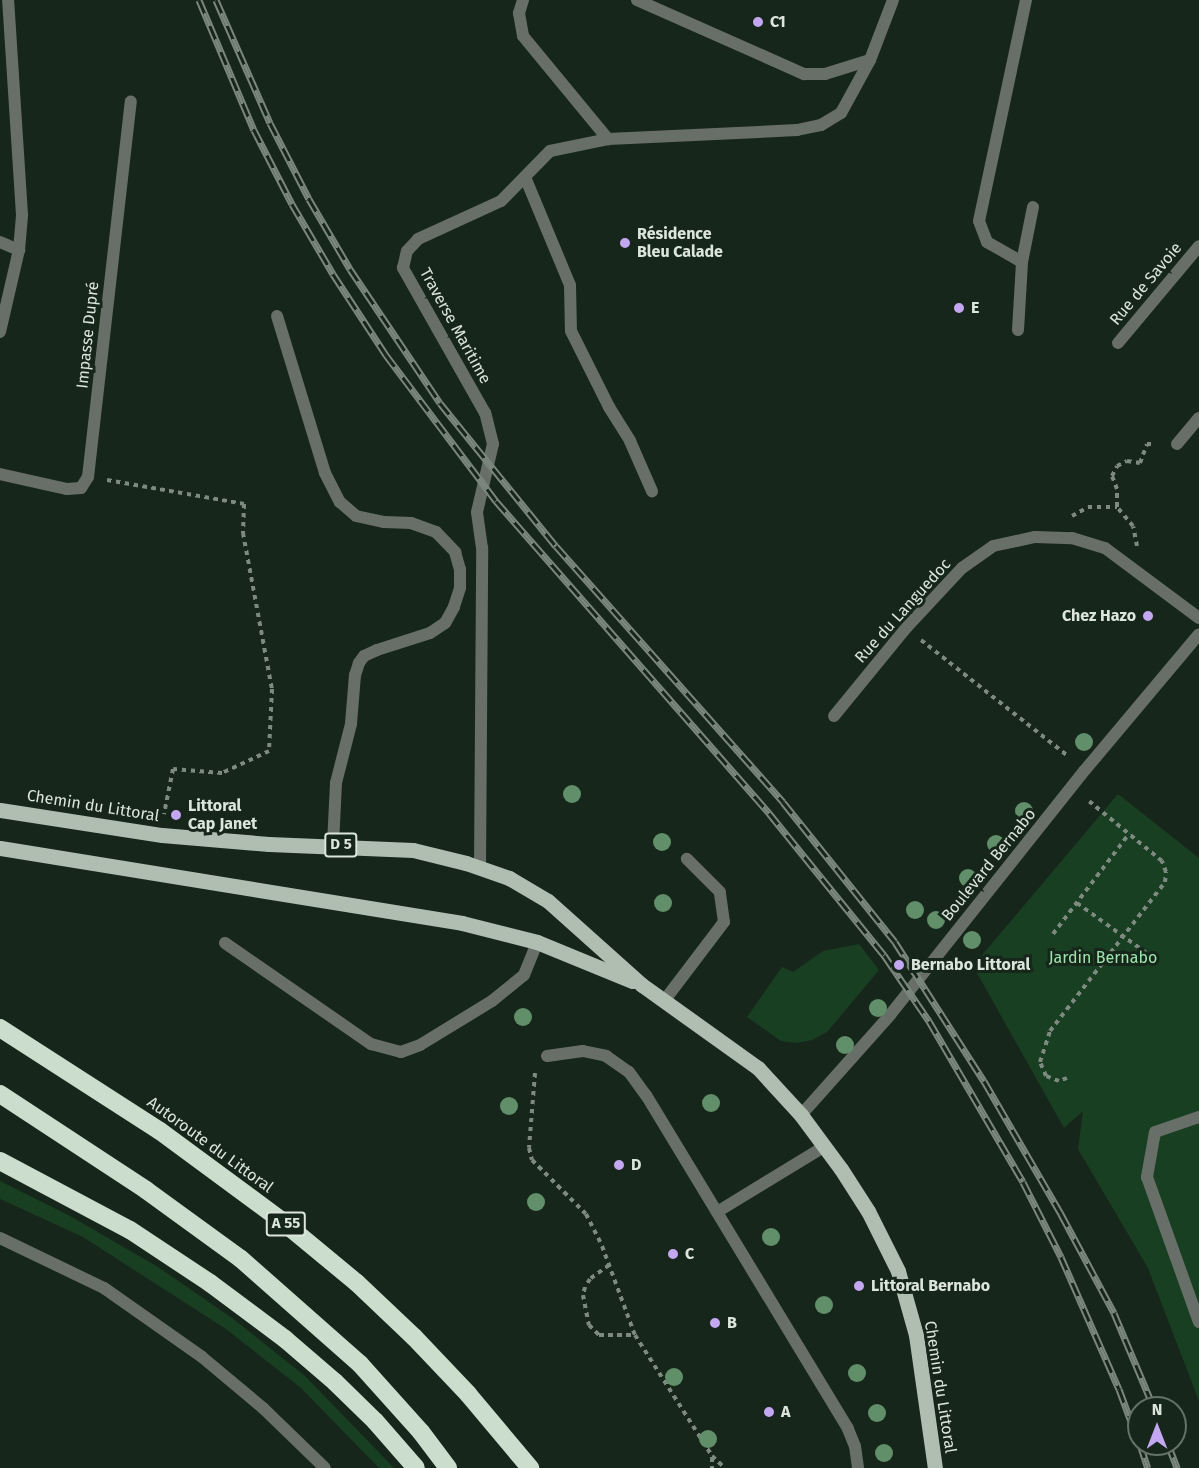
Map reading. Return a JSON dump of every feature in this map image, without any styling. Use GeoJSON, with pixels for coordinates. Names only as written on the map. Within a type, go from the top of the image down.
{"type":"FeatureCollection","features":[{"type":"Feature","properties":{"kind":"highway","name":"Autoroute du Littoral"},"geometry":{"type":"LineString","coordinates":[[0,1028],[160,1131],[282,1221],[340,1269],[414,1337],[468,1394],[530,1468]]}},
{"type":"Feature","properties":{"kind":"highway"},"geometry":{"type":"LineString","coordinates":[[0,1094],[146,1190],[241,1259],[360,1364],[422,1432],[448,1468]]}},
{"type":"Feature","properties":{"kind":"highway"},"geometry":{"type":"LineString","coordinates":[[0,1161],[130,1230],[210,1283],[285,1339],[335,1382],[375,1421],[416,1468]]}},
{"type":"Feature","properties":{"kind":"main road","name":"Chemin du Littoral"},"geometry":{"type":"LineString","coordinates":[[0,810],[162,835],[269,844],[413,850],[480,867],[509,878],[548,901],[642,985],[758,1068],[801,1115],[825,1146],[868,1211],[898,1271],[916,1335],[935,1468]]}},
{"type":"Feature","properties":{"kind":"main road","name":"Chemin du Littoral"},"geometry":{"type":"LineString","coordinates":[[0,848],[462,923],[537,942],[642,985]]}},
{"type":"Feature","properties":{"kind":"street"},"geometry":{"type":"LineString","coordinates":[[0,332],[19,250],[22,215],[8,0]]}},
{"type":"Feature","properties":{"kind":"street"},"geometry":{"type":"LineString","coordinates":[[523,0],[519,13],[523,36],[608,139]]}},
{"type":"Feature","properties":{"kind":"street"},"geometry":{"type":"LineString","coordinates":[[637,0],[804,74],[825,74],[870,60]]}},
{"type":"Feature","properties":{"kind":"street"},"geometry":{"type":"LineString","coordinates":[[1022,262],[987,242],[979,221],[1026,0]]}},
{"type":"Feature","properties":{"kind":"street","name":"Traverse Maritime"},"geometry":{"type":"LineString","coordinates":[[480,867],[482,548],[477,512],[493,444],[485,413],[403,268],[407,251],[418,239],[501,201],[550,151],[608,139],[797,130],[821,125],[841,113],[870,60],[891,1]]}},
{"type":"Feature","properties":{"kind":"street","name":"Impasse Dupré"},"geometry":{"type":"LineString","coordinates":[[88,477],[131,101]]}},
{"type":"Feature","properties":{"kind":"street"},"geometry":{"type":"LineString","coordinates":[[525,177],[570,285],[571,331],[609,407],[630,441],[652,491]]}},
{"type":"Feature","properties":{"kind":"street"},"geometry":{"type":"LineString","coordinates":[[1018,330],[1022,262],[1033,207]]}},
{"type":"Feature","properties":{"kind":"street"},"geometry":{"type":"LineString","coordinates":[[0,242],[19,250]]}},
{"type":"Feature","properties":{"kind":"street","name":"Rue de Savoie"},"geometry":{"type":"LineString","coordinates":[[1118,344],[1199,246]]}},
{"type":"Feature","properties":{"kind":"street"},"geometry":{"type":"LineString","coordinates":[[277,316],[325,473],[340,502],[356,516],[384,522],[411,523],[436,532],[455,552],[460,569],[460,588],[454,607],[445,623],[430,633],[377,650],[364,656],[358,663],[351,724],[336,783],[333,845]]}},
{"type":"Feature","properties":{"kind":"street"},"geometry":{"type":"LineString","coordinates":[[1177,444],[1199,418]]}},
{"type":"Feature","properties":{"kind":"street"},"geometry":{"type":"LineString","coordinates":[[0,474],[67,489],[81,488],[88,477]]}},
{"type":"Feature","properties":{"kind":"street","name":"Rue du Languedoc"},"geometry":{"type":"LineString","coordinates":[[834,716],[906,628],[962,568],[993,546],[1035,537],[1053,537],[1072,538],[1106,548],[1199,618]]}},
{"type":"Feature","properties":{"kind":"street","name":"Boulevard Bernabo"},"geometry":{"type":"LineString","coordinates":[[801,1115],[890,1015],[1072,786],[1199,634]]}},
{"type":"Feature","properties":{"kind":"street"},"geometry":{"type":"LineString","coordinates":[[664,1001],[724,922],[720,892],[687,859]]}},
{"type":"Feature","properties":{"kind":"street"},"geometry":{"type":"LineString","coordinates":[[225,944],[371,1044],[401,1052],[420,1045],[492,1001],[524,975],[537,942]]}},
{"type":"Feature","properties":{"kind":"street"},"geometry":{"type":"LineString","coordinates":[[547,1056],[583,1051],[606,1056],[629,1072],[646,1095],[848,1429],[855,1446],[858,1468]]}},
{"type":"Feature","properties":{"kind":"street"},"geometry":{"type":"LineString","coordinates":[[1199,1117],[1155,1132],[1147,1177],[1199,1322]]}},
{"type":"Feature","properties":{"kind":"street"},"geometry":{"type":"LineString","coordinates":[[717,1212],[825,1146]]}},
{"type":"Feature","properties":{"kind":"street"},"geometry":{"type":"LineString","coordinates":[[0,1238],[104,1288],[192,1350],[263,1408],[325,1468]]}},
{"type":"Feature","properties":{"kind":"path"},"geometry":{"type":"LineString","coordinates":[[1135,569],[1135,532],[1133,526],[1117,507],[1117,489],[1112,476],[1117,466],[1127,461],[1140,463],[1146,444]]}},
{"type":"Feature","properties":{"kind":"path"},"geometry":{"type":"LineString","coordinates":[[88,477],[244,504],[243,533],[272,688],[269,751],[222,773],[173,769],[163,817]]}},
{"type":"Feature","properties":{"kind":"path"},"geometry":{"type":"LineString","coordinates":[[1053,537],[1063,522],[1088,507],[1117,507]]}},
{"type":"Feature","properties":{"kind":"path"},"geometry":{"type":"LineString","coordinates":[[917,636],[1085,770]]}},
{"type":"Feature","properties":{"kind":"path"},"geometry":{"type":"LineString","coordinates":[[1067,1078],[1059,1081],[1046,1076],[1040,1062],[1043,1046],[1050,1031],[1165,882],[1167,872],[1162,861],[1072,786]]}},
{"type":"Feature","properties":{"kind":"path"},"geometry":{"type":"LineString","coordinates":[[1053,934],[1130,834]]}},
{"type":"Feature","properties":{"kind":"path"},"geometry":{"type":"LineString","coordinates":[[1077,903],[1148,954]]}},
{"type":"Feature","properties":{"kind":"path"},"geometry":{"type":"LineString","coordinates":[[547,1056],[535,1069],[529,1148],[532,1160],[586,1214],[609,1265],[634,1335],[712,1456],[725,1468]]}},
{"type":"Feature","properties":{"kind":"path"},"geometry":{"type":"LineString","coordinates":[[609,1265],[590,1279],[585,1287],[583,1295],[589,1325],[599,1335],[634,1335]]}},
{"type":"Feature","properties":{"kind":"path"},"geometry":{"type":"LineString","coordinates":[[712,1456],[712,1468]]}},
{"type":"Feature","properties":{"kind":"green space","name":"Jardin Bernabo"},"geometry":{"type":"Polygon","coordinates":[[[1118,794],[1199,858],[1199,1401],[1148,1268],[1078,1149],[1083,1111],[1064,1128],[973,966],[1118,794]]]}},
{"type":"Feature","properties":{"kind":"green space"},"geometry":{"type":"Polygon","coordinates":[[[859,944],[879,970],[827,1032],[812,1040],[797,1043],[781,1041],[747,1017],[782,967],[793,972],[823,951],[859,944]]]}},
{"type":"Feature","properties":{"kind":"green space"},"geometry":{"type":"Polygon","coordinates":[[[0,1181],[70,1216],[158,1267],[232,1318],[305,1376],[394,1468],[379,1468],[301,1388],[226,1329],[83,1237],[0,1199],[0,1181]]]}},
{"type":"Feature","properties":{"kind":"railway"},"geometry":{"type":"LineString","coordinates":[[199,0],[254,130],[292,204],[333,274],[386,355],[496,501],[769,813],[884,955],[929,1021],[1023,1182],[1061,1257],[1127,1411]]}},
{"type":"Feature","properties":{"kind":"railway"},"geometry":{"type":"LineString","coordinates":[[216,0],[270,123],[309,199],[350,269],[440,403],[556,546],[783,802],[895,942],[984,1081],[1061,1214],[1114,1313],[1149,1396]]}},
{"type":"Feature","properties":{"kind":"railway"},"geometry":{"type":"LineString","coordinates":[[1144,1456],[1148,1468]]}},
{"type":"Feature","properties":{"kind":"railway"},"geometry":{"type":"LineString","coordinates":[[1172,1456],[1177,1468]]}},
{"type":"Feature","properties":{"kind":"place","name":"C1"},"geometry":{"type":"Point","coordinates":[758,22]}},
{"type":"Feature","properties":{"kind":"place","name":"Résidence Bleu Calade"},"geometry":{"type":"Point","coordinates":[625,243]}},
{"type":"Feature","properties":{"kind":"place","name":"E"},"geometry":{"type":"Point","coordinates":[959,308]}},
{"type":"Feature","properties":{"kind":"place","name":"Chez Hazo"},"geometry":{"type":"Point","coordinates":[1148,616]}},
{"type":"Feature","properties":{"kind":"place","name":"Littoral Cap Janet"},"geometry":{"type":"Point","coordinates":[176,815]}},
{"type":"Feature","properties":{"kind":"place","name":"Bernabo Littoral"},"geometry":{"type":"Point","coordinates":[899,965]}},
{"type":"Feature","properties":{"kind":"place","name":"D"},"geometry":{"type":"Point","coordinates":[619,1165]}},
{"type":"Feature","properties":{"kind":"place","name":"C"},"geometry":{"type":"Point","coordinates":[673,1254]}},
{"type":"Feature","properties":{"kind":"place","name":"Littoral Bernabo"},"geometry":{"type":"Point","coordinates":[859,1286]}},
{"type":"Feature","properties":{"kind":"place","name":"B"},"geometry":{"type":"Point","coordinates":[715,1323]}},
{"type":"Feature","properties":{"kind":"place","name":"A"},"geometry":{"type":"Point","coordinates":[769,1412]}}]}
